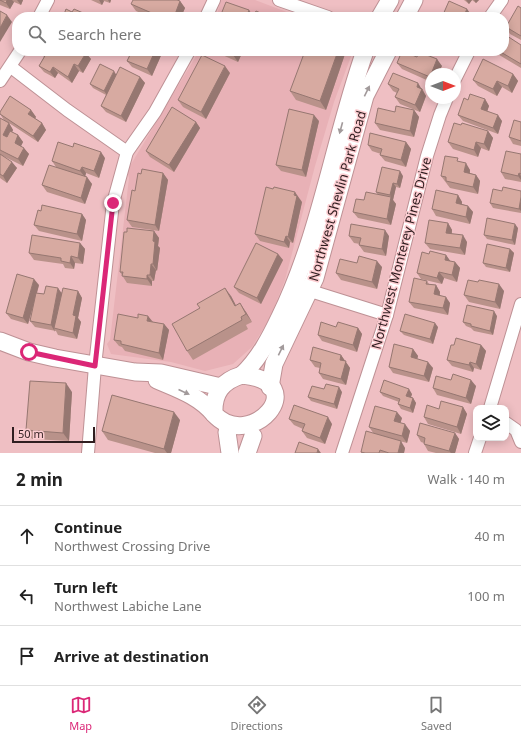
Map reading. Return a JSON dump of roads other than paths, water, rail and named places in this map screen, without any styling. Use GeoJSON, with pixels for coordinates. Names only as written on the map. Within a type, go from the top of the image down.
{"type":"FeatureCollection","features":[{"type":"Feature","properties":{"kind":"main road"},"geometry":{"type":"LineString","coordinates":[[383,12],[390,0]]}},
{"type":"Feature","properties":{"kind":"main road"},"geometry":{"type":"LineString","coordinates":[[408,12],[414,0]]}},
{"type":"Feature","properties":{"kind":"main road","name":"Northwest Shevlin Park Road"},"geometry":{"type":"LineString","coordinates":[[242,375],[259,356],[302,289],[313,234],[351,91],[363,56]]}},
{"type":"Feature","properties":{"kind":"main road","name":"Northwest Shevlin Park Road"},"geometry":{"type":"LineString","coordinates":[[270,387],[274,364],[302,289],[327,236],[365,96],[385,56]]}},
{"type":"Feature","properties":{"kind":"main road"},"geometry":{"type":"LineString","coordinates":[[0,341],[29,352],[95,366],[135,372],[162,373],[221,387]]}},
{"type":"Feature","properties":{"kind":"main road"},"geometry":{"type":"LineString","coordinates":[[135,372],[196,397],[207,406],[227,432],[230,453]]}},
{"type":"Feature","properties":{"kind":"main road"},"geometry":{"type":"LineString","coordinates":[[214,414],[216,395],[227,381],[242,375],[258,378],[270,387],[275,404],[274,414],[265,430],[253,436],[240,436],[227,432]]}},
{"type":"Feature","properties":{"kind":"main road"},"geometry":{"type":"LineString","coordinates":[[247,453],[253,436]]}},
{"type":"Feature","properties":{"kind":"street"},"geometry":{"type":"LineString","coordinates":[[42,12],[48,0]]}},
{"type":"Feature","properties":{"kind":"street"},"geometry":{"type":"LineString","coordinates":[[208,12],[214,0]]}},
{"type":"Feature","properties":{"kind":"street"},"geometry":{"type":"LineString","coordinates":[[279,0],[314,12]]}},
{"type":"Feature","properties":{"kind":"street"},"geometry":{"type":"LineString","coordinates":[[494,12],[502,0]]}},
{"type":"Feature","properties":{"kind":"street"},"geometry":{"type":"LineString","coordinates":[[0,81],[17,56]]}},
{"type":"Feature","properties":{"kind":"street"},"geometry":{"type":"LineString","coordinates":[[88,453],[95,366],[113,203],[127,152],[155,112],[186,56]]}},
{"type":"Feature","properties":{"kind":"street"},"geometry":{"type":"LineString","coordinates":[[461,68],[467,56]]}},
{"type":"Feature","properties":{"kind":"street"},"geometry":{"type":"LineString","coordinates":[[11,67],[67,110],[127,152]]}},
{"type":"Feature","properties":{"kind":"street","name":"Northwest Monterey Pines Drive"},"geometry":{"type":"LineString","coordinates":[[342,453],[387,315],[427,156],[445,104]]}},
{"type":"Feature","properties":{"kind":"street"},"geometry":{"type":"LineString","coordinates":[[302,289],[387,315]]}},
{"type":"Feature","properties":{"kind":"street"},"geometry":{"type":"LineString","coordinates":[[491,405],[521,304]]}},
{"type":"Feature","properties":{"kind":"street"},"geometry":{"type":"LineString","coordinates":[[509,425],[516,430],[521,442]]}},
{"type":"Feature","properties":{"kind":"street"},"geometry":{"type":"LineString","coordinates":[[475,453],[479,441]]}}]}
